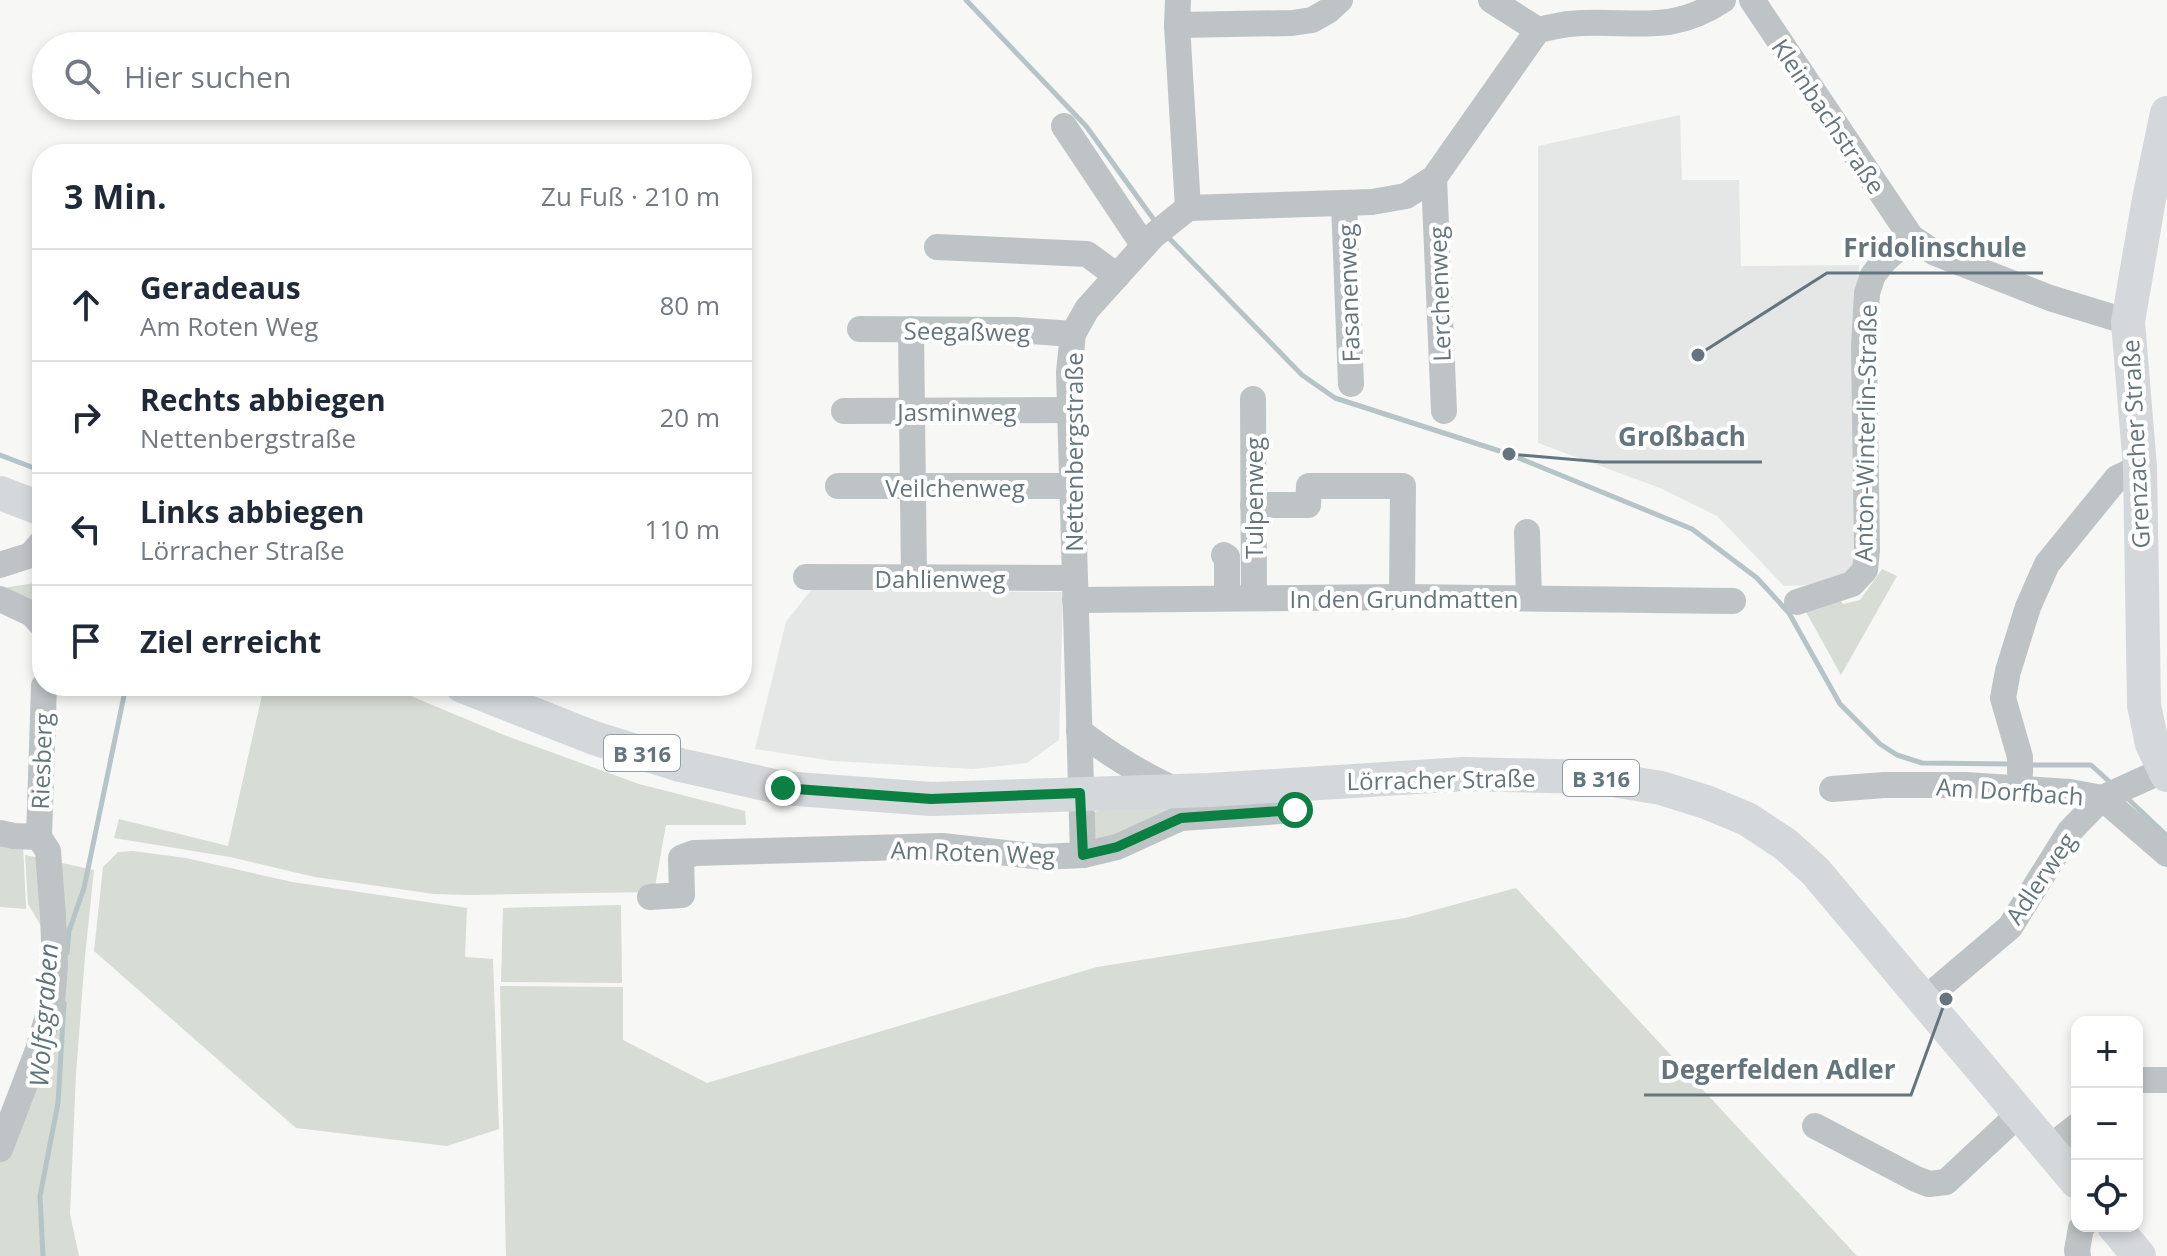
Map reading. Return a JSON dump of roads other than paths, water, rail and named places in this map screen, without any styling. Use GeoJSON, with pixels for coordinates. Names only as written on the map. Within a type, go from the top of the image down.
{"type":"FeatureCollection","features":[{"type":"Feature","properties":{"kind":"main road","name":"Grenzacher Straße"},"geometry":{"type":"LineString","coordinates":[[2158,775],[2144,705],[2140,467],[2128,322],[2167,113]]}},
{"type":"Feature","properties":{"kind":"main road"},"geometry":{"type":"LineString","coordinates":[[0,493],[32,505]]}},
{"type":"Feature","properties":{"kind":"main road","name":"Lörracher Straße"},"geometry":{"type":"LineString","coordinates":[[487,696],[594,738],[666,760],[783,788],[931,799],[1178,790],[1464,774],[1595,777],[1661,788],[1747,819],[1785,844],[1815,871],[2071,1175]]}},
{"type":"Feature","properties":{"kind":"main road"},"geometry":{"type":"LineString","coordinates":[[2119,1232],[2139,1256]]}},
{"type":"Feature","properties":{"kind":"street"},"geometry":{"type":"LineString","coordinates":[[1340,0],[1328,11],[1302,22],[1178,12],[1182,213],[1372,202],[1406,196],[1434,178],[1538,30]]}},
{"type":"Feature","properties":{"kind":"street"},"geometry":{"type":"LineString","coordinates":[[1491,0],[1538,30],[1570,24],[1647,25],[1681,21],[1723,0]]}},
{"type":"Feature","properties":{"kind":"street","name":"Kleinbachstraße"},"geometry":{"type":"LineString","coordinates":[[1752,0],[1911,237],[1935,253],[2050,298],[2128,322]]}},
{"type":"Feature","properties":{"kind":"street"},"geometry":{"type":"LineString","coordinates":[[1064,126],[1148,241]]}},
{"type":"Feature","properties":{"kind":"street","name":"Lerchenweg"},"geometry":{"type":"LineString","coordinates":[[1434,178],[1444,411]]}},
{"type":"Feature","properties":{"kind":"street","name":"Fasanenweg"},"geometry":{"type":"LineString","coordinates":[[1344,203],[1351,384]]}},
{"type":"Feature","properties":{"kind":"street","name":"Nettenbergstraße"},"geometry":{"type":"LineString","coordinates":[[1083,855],[1069,372],[1073,334],[1087,309],[1148,241],[1182,213]]}},
{"type":"Feature","properties":{"kind":"street","name":"Anton-Winterlin-Straße"},"geometry":{"type":"LineString","coordinates":[[1797,602],[1852,584],[1865,570],[1864,346],[1867,293],[1873,275],[1911,237]]}},
{"type":"Feature","properties":{"kind":"street"},"geometry":{"type":"LineString","coordinates":[[937,247],[1087,254],[1117,276]]}},
{"type":"Feature","properties":{"kind":"street","name":"Seegaßweg"},"geometry":{"type":"LineString","coordinates":[[860,329],[1016,330],[1073,334]]}},
{"type":"Feature","properties":{"kind":"street"},"geometry":{"type":"LineString","coordinates":[[911,329],[914,578]]}},
{"type":"Feature","properties":{"kind":"street","name":"Tulpenweg"},"geometry":{"type":"LineString","coordinates":[[1253,399],[1254,597]]}},
{"type":"Feature","properties":{"kind":"street","name":"Jasminweg"},"geometry":{"type":"LineString","coordinates":[[844,411],[1071,410]]}},
{"type":"Feature","properties":{"kind":"street"},"geometry":{"type":"LineString","coordinates":[[2020,765],[2003,698],[2028,607],[2047,564],[2117,478],[2140,467]]}},
{"type":"Feature","properties":{"kind":"street","name":"Veilchenweg"},"geometry":{"type":"LineString","coordinates":[[838,486],[1072,486]]}},
{"type":"Feature","properties":{"kind":"street"},"geometry":{"type":"LineString","coordinates":[[1253,505],[1308,505],[1309,486],[1403,486],[1402,597]]}},
{"type":"Feature","properties":{"kind":"street"},"geometry":{"type":"LineString","coordinates":[[1527,532],[1529,598]]}},
{"type":"Feature","properties":{"kind":"street"},"geometry":{"type":"LineString","coordinates":[[0,565],[32,554]]}},
{"type":"Feature","properties":{"kind":"street"},"geometry":{"type":"LineString","coordinates":[[1224,555],[1227,557],[1227,597]]}},
{"type":"Feature","properties":{"kind":"street","name":"Dahlienweg"},"geometry":{"type":"LineString","coordinates":[[806,577],[914,578],[1074,589]]}},
{"type":"Feature","properties":{"kind":"street","name":"In den Grundmatten"},"geometry":{"type":"LineString","coordinates":[[1074,589],[1227,597],[1733,601]]}},
{"type":"Feature","properties":{"kind":"street"},"geometry":{"type":"LineString","coordinates":[[0,599],[32,614]]}},
{"type":"Feature","properties":{"kind":"street","name":"Riesberg"},"geometry":{"type":"LineString","coordinates":[[0,1149],[38,1050],[52,1002],[55,965],[48,851],[39,837],[44,696]]}},
{"type":"Feature","properties":{"kind":"street"},"geometry":{"type":"LineString","coordinates":[[1079,731],[1143,775],[1178,790]]}},
{"type":"Feature","properties":{"kind":"street","name":"Adlerweg"},"geometry":{"type":"LineString","coordinates":[[1924,1000],[2010,927],[2070,831],[2106,795],[2158,775]]}},
{"type":"Feature","properties":{"kind":"street","name":"Am Dorfbach"},"geometry":{"type":"LineString","coordinates":[[1832,789],[1884,785],[1966,785],[2106,795],[2167,854]]}},
{"type":"Feature","properties":{"kind":"street","name":"Am Roten Weg"},"geometry":{"type":"LineString","coordinates":[[650,897],[682,895],[681,858],[694,853],[942,846],[1043,857],[1083,855],[1117,847],[1181,818],[1295,810]]}},
{"type":"Feature","properties":{"kind":"street","name":"Riesberg"},"geometry":{"type":"LineString","coordinates":[[0,833],[39,837]]}},
{"type":"Feature","properties":{"kind":"street"},"geometry":{"type":"LineString","coordinates":[[2143,1080],[2167,1080]]}},
{"type":"Feature","properties":{"kind":"street"},"geometry":{"type":"LineString","coordinates":[[1815,1126],[1929,1184],[1946,1182],[2020,1113]]}},
{"type":"Feature","properties":{"kind":"street"},"geometry":{"type":"LineString","coordinates":[[2049,1148],[2071,1131]]}},
{"type":"Feature","properties":{"kind":"street"},"geometry":{"type":"LineString","coordinates":[[2078,1256],[2080,1232]]}},
{"type":"Feature","properties":{"kind":"waterway"},"geometry":{"type":"LineString","coordinates":[[966,0],[1086,126],[1157,224]]}},
{"type":"Feature","properties":{"kind":"waterway"},"geometry":{"type":"LineString","coordinates":[[1166,235],[1302,375],[1335,398],[1509,454],[1692,529],[1757,578],[1789,613],[1840,704],[1880,744],[1897,755],[1922,763],[2011,764]]}},
{"type":"Feature","properties":{"kind":"waterway","name":"Wolfsgraben"},"geometry":{"type":"LineString","coordinates":[[0,455],[32,467]]}},
{"type":"Feature","properties":{"kind":"waterway","name":"Wolfsgraben"},"geometry":{"type":"LineString","coordinates":[[67,953],[69,931],[84,888],[124,696]]}},
{"type":"Feature","properties":{"kind":"waterway"},"geometry":{"type":"LineString","coordinates":[[2029,765],[2091,765],[2112,784]]}},
{"type":"Feature","properties":{"kind":"waterway"},"geometry":{"type":"LineString","coordinates":[[2125,796],[2167,836]]}},
{"type":"Feature","properties":{"kind":"waterway","name":"Wolfsgraben"},"geometry":{"type":"LineString","coordinates":[[43,1256],[40,1196],[58,1103],[64,1003]]}},
{"type":"Feature","properties":{"kind":"place","name":"Fridolinschule"},"geometry":{"type":"Point","coordinates":[1698,355]}},
{"type":"Feature","properties":{"kind":"place","name":"Großbach"},"geometry":{"type":"Point","coordinates":[1509,454]}},
{"type":"Feature","properties":{"kind":"place","name":"Degerfelden Adler"},"geometry":{"type":"Point","coordinates":[1946,999]}}]}
